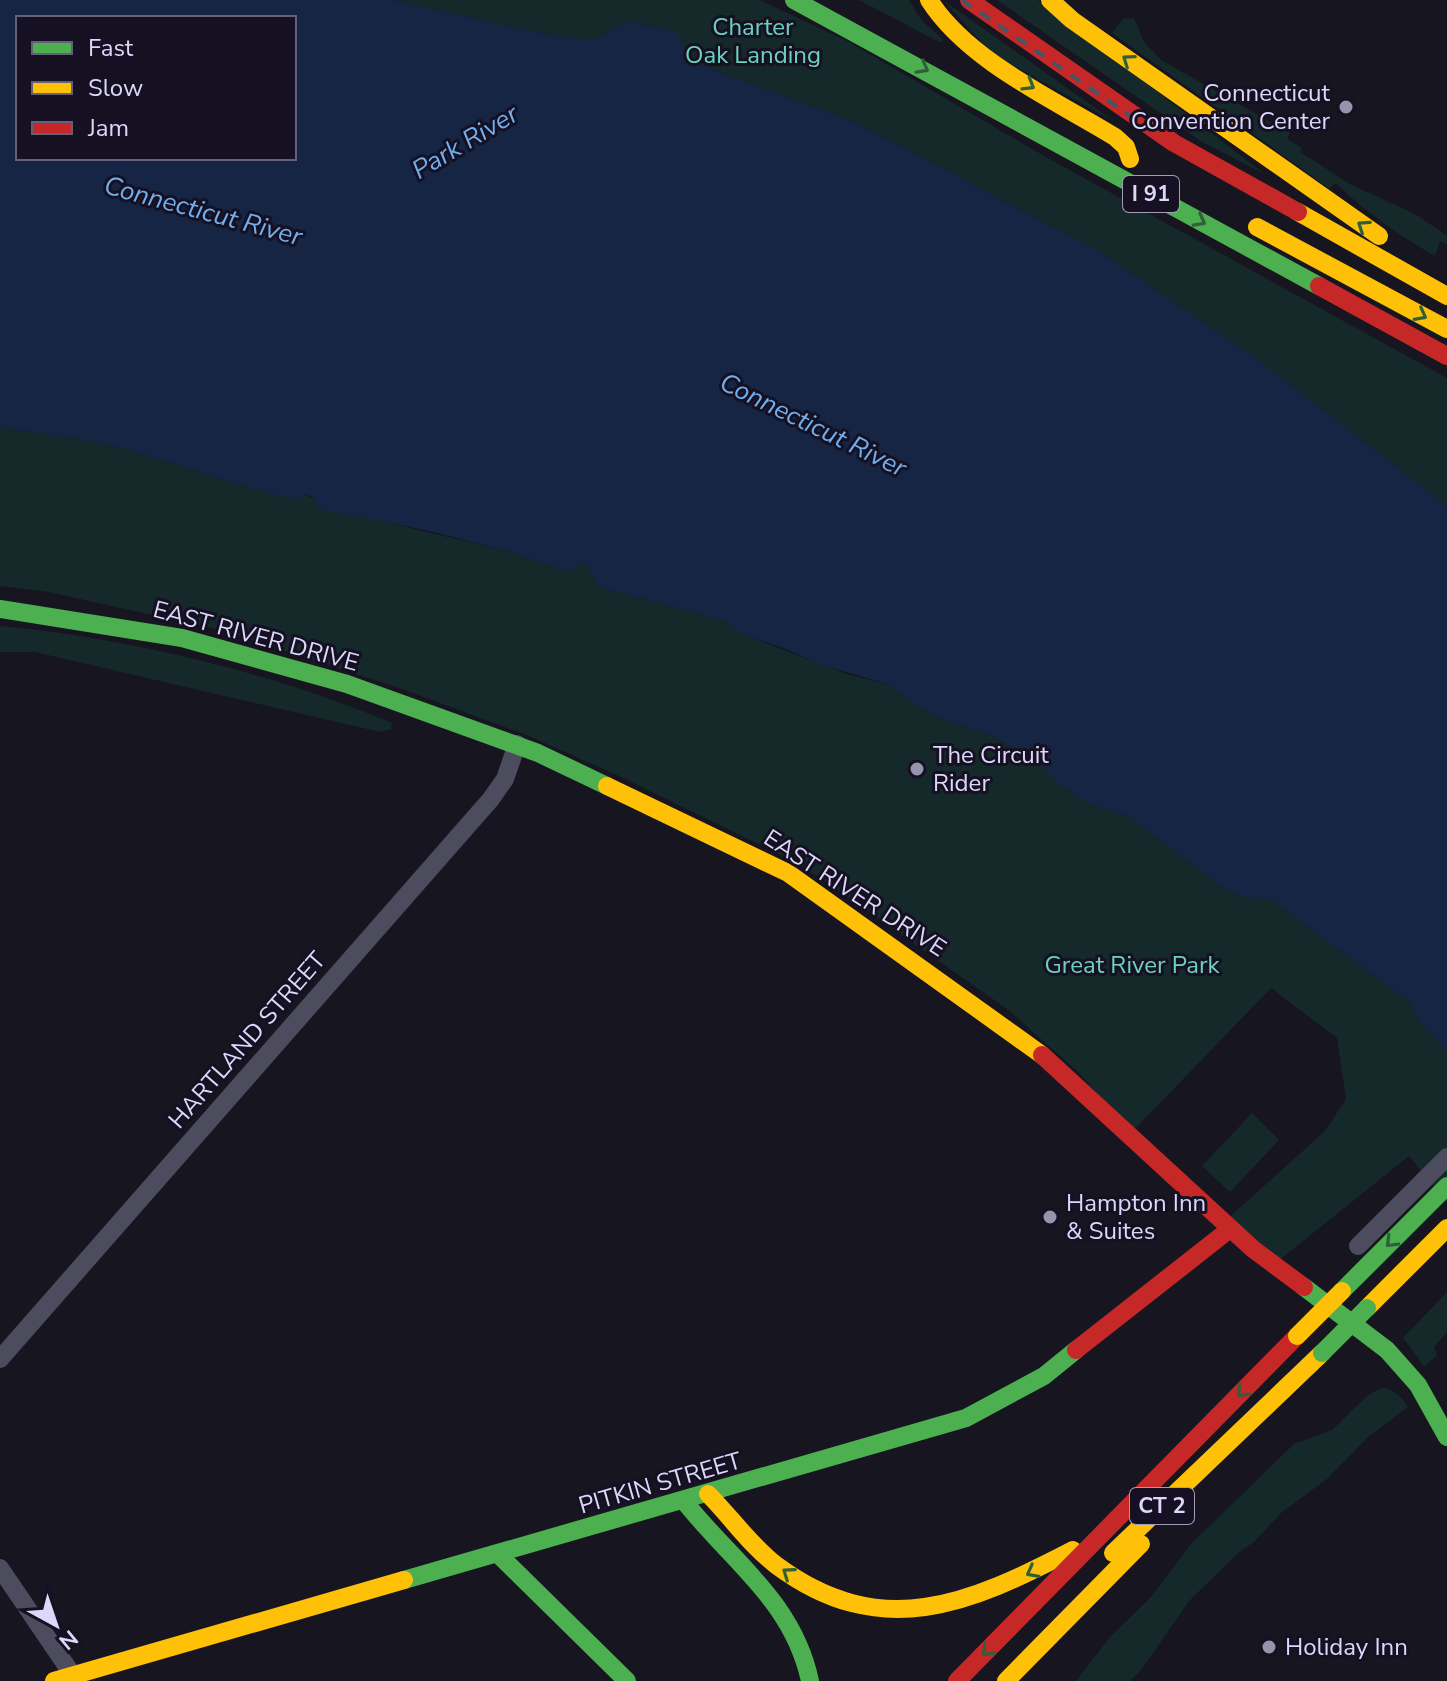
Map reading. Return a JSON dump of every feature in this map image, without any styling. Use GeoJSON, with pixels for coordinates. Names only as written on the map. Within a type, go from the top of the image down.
{"type":"FeatureCollection","features":[{"type":"Feature","properties":{"kind":"main road","name":"I 91"},"geometry":{"type":"LineString","coordinates":[[794,0],[1447,356]]}},
{"type":"Feature","properties":{"kind":"main road"},"geometry":{"type":"LineString","coordinates":[[831,0],[852,10]]}},
{"type":"Feature","properties":{"kind":"main road"},"geometry":{"type":"LineString","coordinates":[[929,0],[958,39],[1115,137],[1137,163],[970,70]]}},
{"type":"Feature","properties":{"kind":"main road","name":"I 91"},"geometry":{"type":"LineString","coordinates":[[969,0],[1124,110],[1203,160],[1447,296]]}},
{"type":"Feature","properties":{"kind":"main road"},"geometry":{"type":"LineString","coordinates":[[1050,0],[1072,20],[1328,202],[1429,266],[1447,288]]}},
{"type":"Feature","properties":{"kind":"main road"},"geometry":{"type":"LineString","coordinates":[[1240,218],[1447,329]]}},
{"type":"Feature","properties":{"kind":"main road","name":"EAST RIVER DRIVE"},"geometry":{"type":"LineString","coordinates":[[0,609],[121,626],[236,651],[331,679],[517,744],[742,849],[805,883],[1013,1030],[1230,1229],[1293,1282],[1387,1350],[1420,1388],[1447,1437]]}},
{"type":"Feature","properties":{"kind":"main road","name":"CT 2"},"geometry":{"type":"LineString","coordinates":[[957,1681],[1443,1190]]}},
{"type":"Feature","properties":{"kind":"main road","name":"CT 2"},"geometry":{"type":"LineString","coordinates":[[980,1681],[1322,1353],[1447,1228]]}},
{"type":"Feature","properties":{"kind":"main road","name":"PITKIN STREET"},"geometry":{"type":"LineString","coordinates":[[54,1681],[923,1432],[992,1407],[1044,1376],[1230,1229]]}},
{"type":"Feature","properties":{"kind":"main road"},"geometry":{"type":"LineString","coordinates":[[1006,1681],[1240,1445],[1322,1353]]}},
{"type":"Feature","properties":{"kind":"main road"},"geometry":{"type":"LineString","coordinates":[[708,1494],[756,1547],[793,1578],[835,1599],[883,1610],[926,1610],[985,1596],[1101,1535]]}},
{"type":"Feature","properties":{"kind":"main road"},"geometry":{"type":"LineString","coordinates":[[684,1501],[784,1614],[805,1652],[810,1681]]}},
{"type":"Feature","properties":{"kind":"main road"},"geometry":{"type":"LineString","coordinates":[[498,1554],[627,1681]]}},
{"type":"Feature","properties":{"kind":"main road"},"geometry":{"type":"LineString","coordinates":[[1041,1672],[1117,1567]]}},
{"type":"Feature","properties":{"kind":"street","name":"HARTLAND STREET"},"geometry":{"type":"LineString","coordinates":[[0,1359],[491,799],[505,779],[517,744]]}},
{"type":"Feature","properties":{"kind":"street"},"geometry":{"type":"LineString","coordinates":[[1358,1246],[1447,1157]]}},
{"type":"Feature","properties":{"kind":"street"},"geometry":{"type":"LineString","coordinates":[[0,1568],[72,1674]]}},
{"type":"Feature","properties":{"kind":"green space","name":"Charter Oak Landing"},"geometry":{"type":"Polygon","coordinates":[[[392,0],[760,0],[849,42],[1046,157],[1447,378],[1447,506],[1256,358],[1098,251],[859,124],[691,61],[676,32],[625,21],[594,40],[549,35],[392,0]]]}},
{"type":"Feature","properties":{"kind":"green space"},"geometry":{"type":"Polygon","coordinates":[[[859,0],[909,0],[922,21],[943,39],[941,43],[859,0]]]}},
{"type":"Feature","properties":{"kind":"green space"},"geometry":{"type":"Polygon","coordinates":[[[943,0],[1115,122],[991,53],[943,0]]]}},
{"type":"Feature","properties":{"kind":"green space"},"geometry":{"type":"Polygon","coordinates":[[[997,0],[1038,0],[1266,175],[1202,142],[997,0]]]}},
{"type":"Feature","properties":{"kind":"green space"},"geometry":{"type":"Polygon","coordinates":[[[1134,18],[1144,42],[1161,60],[1290,133],[1287,139],[1302,148],[1300,152],[1350,184],[1417,215],[1447,236],[1447,245],[1440,241],[1435,256],[1408,240],[1335,183],[1330,189],[1112,33],[1123,19],[1134,18]]]}},
{"type":"Feature","properties":{"kind":"green space","name":"Great River Park"},"geometry":{"type":"Polygon","coordinates":[[[0,427],[92,441],[300,500],[302,494],[373,519],[511,552],[565,571],[578,562],[588,565],[599,587],[723,620],[747,636],[850,675],[887,684],[931,715],[992,736],[1037,762],[1059,784],[1091,805],[1128,816],[1221,886],[1240,896],[1272,900],[1411,1003],[1418,1019],[1447,1052],[1447,1203],[1409,1156],[1277,1262],[1225,1221],[1325,1131],[1346,1099],[1337,1038],[1271,988],[1132,1132],[1077,1071],[1007,1009],[831,885],[787,858],[617,775],[529,736],[405,690],[220,630],[49,592],[0,586],[0,427]]]}},
{"type":"Feature","properties":{"kind":"green space"},"geometry":{"type":"Polygon","coordinates":[[[0,626],[98,639],[200,660],[348,705],[392,723],[391,729],[380,732],[35,652],[0,652],[0,626]]]}},
{"type":"Feature","properties":{"kind":"green space"},"geometry":{"type":"Polygon","coordinates":[[[1252,1113],[1279,1140],[1230,1192],[1202,1166],[1252,1113]]]}},
{"type":"Feature","properties":{"kind":"green space"},"geometry":{"type":"Polygon","coordinates":[[[1447,1292],[1447,1332],[1434,1347],[1437,1356],[1424,1366],[1403,1338],[1447,1292]]]}},
{"type":"Feature","properties":{"kind":"green space"},"geometry":{"type":"Polygon","coordinates":[[[1381,1388],[1397,1394],[1408,1407],[1369,1436],[1327,1479],[1281,1513],[1190,1600],[1130,1681],[1076,1681],[1110,1637],[1150,1598],[1191,1544],[1294,1444],[1332,1430],[1367,1396],[1381,1388]]]}},
{"type":"Feature","properties":{"kind":"water"},"geometry":{"type":"Polygon","coordinates":[[[0,0],[392,0],[549,35],[594,40],[625,21],[677,32],[691,61],[859,124],[1098,251],[1256,358],[1447,506],[1447,1052],[1418,1019],[1411,1003],[1272,900],[1240,896],[1221,886],[1128,816],[1091,805],[1059,784],[1037,762],[992,736],[931,715],[887,684],[822,665],[746,636],[723,620],[599,587],[588,565],[579,562],[576,569],[565,571],[511,552],[425,530],[319,509],[313,497],[303,494],[300,501],[92,441],[0,427],[0,0]]]}},
{"type":"Feature","properties":{"kind":"railway"},"geometry":{"type":"LineString","coordinates":[[962,0],[1151,130]]}},
{"type":"Feature","properties":{"kind":"traffic: fast"},"geometry":{"type":"LineString","coordinates":[[794,0],[1319,286]]}},
{"type":"Feature","properties":{"kind":"traffic: fast"},"geometry":{"type":"LineString","coordinates":[[0,609],[182,638],[347,684],[538,753],[607,786]]}},
{"type":"Feature","properties":{"kind":"traffic: fast"},"geometry":{"type":"LineString","coordinates":[[1342,1291],[1447,1186]]}},
{"type":"Feature","properties":{"kind":"traffic: fast"},"geometry":{"type":"LineString","coordinates":[[1304,1287],[1387,1350],[1418,1385],[1447,1437]]}},
{"type":"Feature","properties":{"kind":"traffic: fast"},"geometry":{"type":"LineString","coordinates":[[1322,1353],[1367,1308]]}},
{"type":"Feature","properties":{"kind":"traffic: fast"},"geometry":{"type":"LineString","coordinates":[[404,1580],[966,1418],[1044,1376],[1076,1350]]}},
{"type":"Feature","properties":{"kind":"traffic: fast"},"geometry":{"type":"LineString","coordinates":[[684,1501],[775,1605],[802,1653],[810,1681]]}},
{"type":"Feature","properties":{"kind":"traffic: fast"},"geometry":{"type":"LineString","coordinates":[[498,1554],[627,1681]]}},
{"type":"Feature","properties":{"kind":"traffic: slow"},"geometry":{"type":"LineString","coordinates":[[929,0],[966,42],[1013,77],[1115,137],[1126,147],[1130,159]]}},
{"type":"Feature","properties":{"kind":"traffic: slow"},"geometry":{"type":"LineString","coordinates":[[1050,0],[1072,20],[1379,236]]}},
{"type":"Feature","properties":{"kind":"traffic: slow"},"geometry":{"type":"LineString","coordinates":[[1298,212],[1447,296]]}},
{"type":"Feature","properties":{"kind":"traffic: slow"},"geometry":{"type":"LineString","coordinates":[[1257,227],[1447,329]]}},
{"type":"Feature","properties":{"kind":"traffic: slow"},"geometry":{"type":"LineString","coordinates":[[607,786],[788,873],[1042,1055]]}},
{"type":"Feature","properties":{"kind":"traffic: slow"},"geometry":{"type":"LineString","coordinates":[[1367,1308],[1447,1228]]}},
{"type":"Feature","properties":{"kind":"traffic: slow"},"geometry":{"type":"LineString","coordinates":[[1297,1336],[1342,1291]]}},
{"type":"Feature","properties":{"kind":"traffic: slow"},"geometry":{"type":"LineString","coordinates":[[1113,1553],[1322,1353]]}},
{"type":"Feature","properties":{"kind":"traffic: slow"},"geometry":{"type":"LineString","coordinates":[[708,1494],[776,1565],[815,1589],[852,1603],[889,1609],[925,1607],[961,1599],[997,1586],[1073,1550]]}},
{"type":"Feature","properties":{"kind":"traffic: slow"},"geometry":{"type":"LineString","coordinates":[[1006,1681],[1141,1544]]}},
{"type":"Feature","properties":{"kind":"traffic: slow"},"geometry":{"type":"LineString","coordinates":[[54,1681],[404,1580]]}},
{"type":"Feature","properties":{"kind":"traffic: jam"},"geometry":{"type":"LineString","coordinates":[[969,0],[1174,143],[1298,212]]}},
{"type":"Feature","properties":{"kind":"traffic: jam"},"geometry":{"type":"LineString","coordinates":[[1319,286],[1447,356]]}},
{"type":"Feature","properties":{"kind":"traffic: jam"},"geometry":{"type":"LineString","coordinates":[[1042,1055],[1253,1249],[1304,1287]]}},
{"type":"Feature","properties":{"kind":"traffic: jam"},"geometry":{"type":"LineString","coordinates":[[1076,1350],[1230,1229]]}},
{"type":"Feature","properties":{"kind":"traffic: jam"},"geometry":{"type":"LineString","coordinates":[[957,1681],[1297,1336]]}},
{"type":"Feature","properties":{"kind":"place","name":"Connecticut Convention Center"},"geometry":{"type":"Point","coordinates":[1346,107]}},
{"type":"Feature","properties":{"kind":"place","name":"The Circuit Rider"},"geometry":{"type":"Point","coordinates":[917,769]}},
{"type":"Feature","properties":{"kind":"place","name":"Hampton Inn & Suites"},"geometry":{"type":"Point","coordinates":[1050,1217]}},
{"type":"Feature","properties":{"kind":"place","name":"Holiday Inn"},"geometry":{"type":"Point","coordinates":[1269,1647]}},
{"type":"Feature","properties":{"kind":"water label","name":"Park River"},"geometry":{"type":"Point","coordinates":[465,142]}},
{"type":"Feature","properties":{"kind":"water label","name":"Connecticut River"},"geometry":{"type":"Point","coordinates":[203,211]}},
{"type":"Feature","properties":{"kind":"water label","name":"Connecticut River"},"geometry":{"type":"Point","coordinates":[813,425]}}]}
